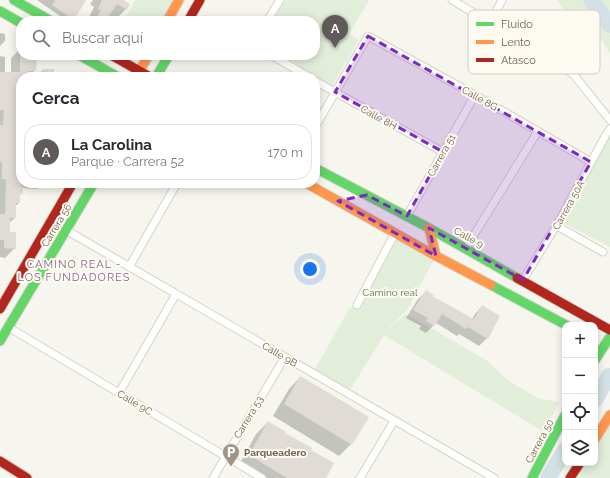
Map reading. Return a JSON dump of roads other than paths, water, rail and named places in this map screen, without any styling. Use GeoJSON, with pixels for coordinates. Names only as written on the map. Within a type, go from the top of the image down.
{"type":"FeatureCollection","features":[{"type":"Feature","properties":{"kind":"main road"},"geometry":{"type":"LineString","coordinates":[[14,0],[42,16]]}},
{"type":"Feature","properties":{"kind":"main road"},"geometry":{"type":"LineString","coordinates":[[170,16],[178,0]]}},
{"type":"Feature","properties":{"kind":"main road"},"geometry":{"type":"LineString","coordinates":[[191,16],[200,0]]}},
{"type":"Feature","properties":{"kind":"main road"},"geometry":{"type":"LineString","coordinates":[[0,11],[16,20]]}},
{"type":"Feature","properties":{"kind":"main road"},"geometry":{"type":"LineString","coordinates":[[87,60],[106,72]]}},
{"type":"Feature","properties":{"kind":"main road"},"geometry":{"type":"LineString","coordinates":[[118,60],[135,72]]}},
{"type":"Feature","properties":{"kind":"main road"},"geometry":{"type":"LineString","coordinates":[[139,72],[146,60]]}},
{"type":"Feature","properties":{"kind":"main road"},"geometry":{"type":"LineString","coordinates":[[159,72],[166,60]]}},
{"type":"Feature","properties":{"kind":"main road","name":"Calle 9"},"geometry":{"type":"LineString","coordinates":[[320,171],[466,248],[610,330]]}},
{"type":"Feature","properties":{"kind":"main road","name":"Carrera 56"},"geometry":{"type":"LineString","coordinates":[[0,309],[70,188]]}},
{"type":"Feature","properties":{"kind":"main road","name":"Carrera 56"},"geometry":{"type":"LineString","coordinates":[[0,341],[91,188]]}},
{"type":"Feature","properties":{"kind":"main road"},"geometry":{"type":"LineString","coordinates":[[315,188],[436,256],[562,323]]}},
{"type":"Feature","properties":{"kind":"main road"},"geometry":{"type":"LineString","coordinates":[[338,201],[367,195]]}},
{"type":"Feature","properties":{"kind":"main road"},"geometry":{"type":"LineString","coordinates":[[429,228],[436,256]]}},
{"type":"Feature","properties":{"kind":"main road"},"geometry":{"type":"LineString","coordinates":[[556,320],[562,327]]}},
{"type":"Feature","properties":{"kind":"main road"},"geometry":{"type":"LineString","coordinates":[[596,358],[605,342]]}},
{"type":"Feature","properties":{"kind":"main road"},"geometry":{"type":"LineString","coordinates":[[598,434],[610,415]]}},
{"type":"Feature","properties":{"kind":"main road","name":"Carrera 50"},"geometry":{"type":"LineString","coordinates":[[532,478],[562,420]]}},
{"type":"Feature","properties":{"kind":"main road"},"geometry":{"type":"LineString","coordinates":[[0,457],[10,467]]}},
{"type":"Feature","properties":{"kind":"main road"},"geometry":{"type":"LineString","coordinates":[[0,461],[27,478]]}},
{"type":"Feature","properties":{"kind":"main road"},"geometry":{"type":"LineString","coordinates":[[570,478],[578,466]]}},
{"type":"Feature","properties":{"kind":"street"},"geometry":{"type":"LineString","coordinates":[[270,16],[280,0]]}},
{"type":"Feature","properties":{"kind":"street"},"geometry":{"type":"LineString","coordinates":[[452,0],[469,10]]}},
{"type":"Feature","properties":{"kind":"street"},"geometry":{"type":"LineString","coordinates":[[497,10],[502,0]]}},
{"type":"Feature","properties":{"kind":"street","name":"Calle 8G"},"geometry":{"type":"LineString","coordinates":[[335,92],[368,36],[475,95],[591,162]]}},
{"type":"Feature","properties":{"kind":"street"},"geometry":{"type":"LineString","coordinates":[[280,60],[300,72]]}},
{"type":"Feature","properties":{"kind":"street"},"geometry":{"type":"LineString","coordinates":[[573,74],[610,120]]}},
{"type":"Feature","properties":{"kind":"street","name":"Calle 8H"},"geometry":{"type":"LineString","coordinates":[[320,84],[443,152]]}},
{"type":"Feature","properties":{"kind":"street"},"geometry":{"type":"LineString","coordinates":[[320,118],[335,92]]}},
{"type":"Feature","properties":{"kind":"street","name":"Carrera 51"},"geometry":{"type":"LineString","coordinates":[[407,216],[475,95]]}},
{"type":"Feature","properties":{"kind":"street","name":"Carrera 50A"},"geometry":{"type":"LineString","coordinates":[[523,280],[556,226],[610,130]]}},
{"type":"Feature","properties":{"kind":"street"},"geometry":{"type":"LineString","coordinates":[[466,248],[538,131]]}},
{"type":"Feature","properties":{"kind":"street"},"geometry":{"type":"LineString","coordinates":[[129,266],[174,188]]}},
{"type":"Feature","properties":{"kind":"street"},"geometry":{"type":"LineString","coordinates":[[556,226],[603,252]]}},
{"type":"Feature","properties":{"kind":"street","name":"Calle 9B"},"geometry":{"type":"LineString","coordinates":[[66,230],[494,478]]}},
{"type":"Feature","properties":{"kind":"street"},"geometry":{"type":"LineString","coordinates":[[357,305],[395,233]]}},
{"type":"Feature","properties":{"kind":"street"},"geometry":{"type":"LineString","coordinates":[[119,393],[176,294]]}},
{"type":"Feature","properties":{"kind":"street","name":"Calle 9C"},"geometry":{"type":"LineString","coordinates":[[8,327],[262,478]]}},
{"type":"Feature","properties":{"kind":"street","name":"Carrera 53"},"geometry":{"type":"LineString","coordinates":[[213,478],[285,357]]}},
{"type":"Feature","properties":{"kind":"street"},"geometry":{"type":"LineString","coordinates":[[360,478],[394,420]]}},
{"type":"Feature","properties":{"kind":"waterway"},"geometry":{"type":"LineString","coordinates":[[591,0],[599,10]]}},
{"type":"Feature","properties":{"kind":"waterway"},"geometry":{"type":"LineString","coordinates":[[600,12],[610,25]]}},
{"type":"Feature","properties":{"kind":"waterway"},"geometry":{"type":"LineString","coordinates":[[598,395],[609,376]]}},
{"type":"Feature","properties":{"kind":"waterway"},"geometry":{"type":"LineString","coordinates":[[548,478],[562,455]]}},
{"type":"Feature","properties":{"kind":"place","name":"La Carolina"},"geometry":{"type":"Point","coordinates":[335,48]}},
{"type":"Feature","properties":{"kind":"place","name":"Parqueadero"},"geometry":{"type":"Point","coordinates":[231,467]}},
{"type":"Feature","properties":{"kind":"district","name":"CAMINO REAL - LOS FUNDADORES"},"geometry":{"type":"Point","coordinates":[74,270]}},
{"type":"Feature","properties":{"kind":"park label","name":"Camino real"},"geometry":{"type":"Point","coordinates":[390,292]}}]}
